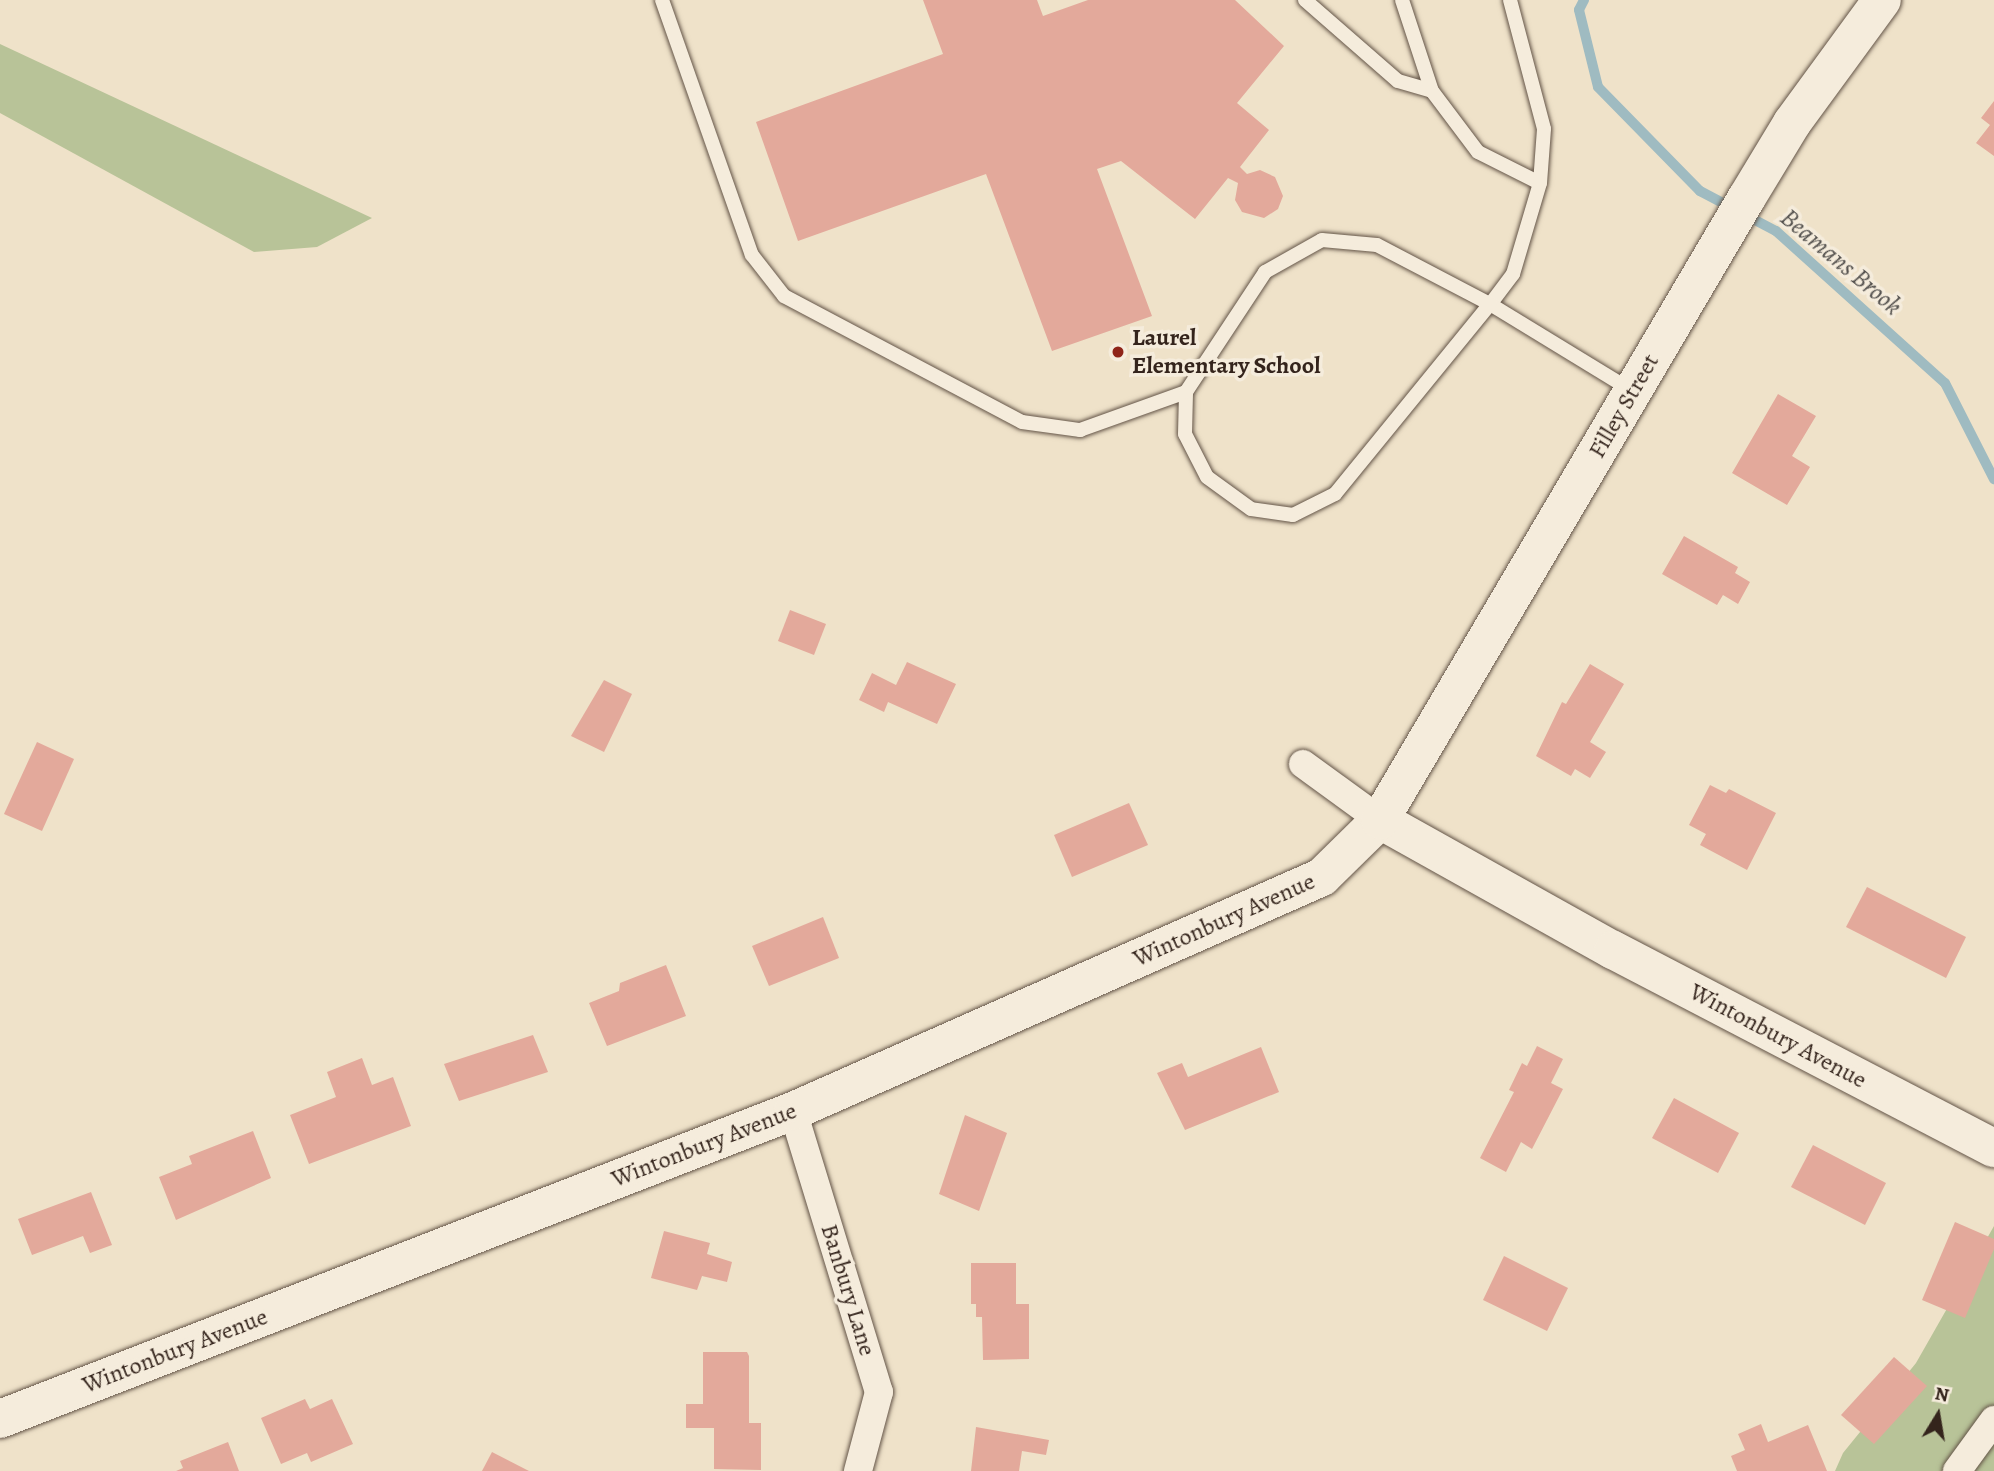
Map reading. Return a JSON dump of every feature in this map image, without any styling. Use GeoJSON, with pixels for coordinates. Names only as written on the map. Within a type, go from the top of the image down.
{"type":"FeatureCollection","features":[{"type":"Feature","properties":{"kind":"street","name":"Filley Street"},"geometry":{"type":"LineString","coordinates":[[1380,820],[1737,213],[1792,124],[1882,0]]}},
{"type":"Feature","properties":{"kind":"street","name":"Wintonbury Avenue"},"geometry":{"type":"LineString","coordinates":[[1303,764],[1380,820],[1613,950],[1994,1148]]}},
{"type":"Feature","properties":{"kind":"street","name":"Wintonbury Avenue"},"geometry":{"type":"LineString","coordinates":[[0,1419],[793,1111],[1322,877],[1380,820]]}},
{"type":"Feature","properties":{"kind":"street","name":"Banbury Lane"},"geometry":{"type":"LineString","coordinates":[[793,1111],[879,1392],[858,1471]]}},
{"type":"Feature","properties":{"kind":"street"},"geometry":{"type":"LineString","coordinates":[[1957,1471],[1994,1420]]}},
{"type":"Feature","properties":{"kind":"lane"},"geometry":{"type":"LineString","coordinates":[[662,0],[752,255],[784,296],[1021,422],[1080,430],[1186,392]]}},
{"type":"Feature","properties":{"kind":"lane"},"geometry":{"type":"LineString","coordinates":[[1305,0],[1398,81],[1433,91]]}},
{"type":"Feature","properties":{"kind":"lane"},"geometry":{"type":"LineString","coordinates":[[1402,0],[1433,91],[1478,152],[1540,183]]}},
{"type":"Feature","properties":{"kind":"lane"},"geometry":{"type":"LineString","coordinates":[[1510,0],[1545,128],[1540,183],[1513,274],[1490,304],[1335,494],[1293,515],[1251,509],[1207,477],[1185,435],[1186,392],[1265,272],[1322,240],[1377,245],[1490,304],[1633,391]]}},
{"type":"Feature","properties":{"kind":"green space"},"geometry":{"type":"Polygon","coordinates":[[[0,44],[372,218],[317,247],[254,252],[0,113],[0,44]]]}},
{"type":"Feature","properties":{"kind":"green space"},"geometry":{"type":"Polygon","coordinates":[[[1994,1226],[1994,1471],[1835,1471],[1843,1453],[1916,1363],[1994,1226]]]}},
{"type":"Feature","properties":{"kind":"building"},"geometry":{"type":"Polygon","coordinates":[[[923,0],[1037,0],[1043,16],[1088,0],[1235,0],[1284,46],[1237,103],[1269,130],[1240,167],[1247,174],[1260,170],[1275,177],[1283,196],[1278,209],[1264,218],[1242,212],[1235,200],[1238,183],[1228,178],[1195,219],[1121,161],[1097,169],[1152,316],[1052,351],[986,174],[798,241],[756,122],[943,54],[923,0]]]}},
{"type":"Feature","properties":{"kind":"building"},"geometry":{"type":"Polygon","coordinates":[[[1994,101],[1994,156],[1976,143],[1990,125],[1981,118],[1994,101]]]}},
{"type":"Feature","properties":{"kind":"building"},"geometry":{"type":"Polygon","coordinates":[[[1778,394],[1816,416],[1792,456],[1810,467],[1787,505],[1732,473],[1778,394]]]}},
{"type":"Feature","properties":{"kind":"building"},"geometry":{"type":"Polygon","coordinates":[[[1684,536],[1738,567],[1735,573],[1750,582],[1738,604],[1723,595],[1717,605],[1662,574],[1684,536]]]}},
{"type":"Feature","properties":{"kind":"building"},"geometry":{"type":"Polygon","coordinates":[[[790,610],[826,624],[814,655],[778,641],[790,610]]]}},
{"type":"Feature","properties":{"kind":"building"},"geometry":{"type":"Polygon","coordinates":[[[907,662],[956,684],[937,724],[888,702],[884,712],[859,700],[872,673],[896,685],[907,662]]]}},
{"type":"Feature","properties":{"kind":"building"},"geometry":{"type":"Polygon","coordinates":[[[1590,664],[1624,684],[1590,742],[1606,752],[1590,778],[1575,769],[1571,776],[1536,756],[1562,702],[1566,704],[1590,664]]]}},
{"type":"Feature","properties":{"kind":"building"},"geometry":{"type":"Polygon","coordinates":[[[604,680],[632,694],[604,752],[571,736],[604,680]]]}},
{"type":"Feature","properties":{"kind":"building"},"geometry":{"type":"Polygon","coordinates":[[[37,742],[74,759],[42,831],[4,814],[37,742]]]}},
{"type":"Feature","properties":{"kind":"building"},"geometry":{"type":"Polygon","coordinates":[[[1710,785],[1726,793],[1729,789],[1776,813],[1747,870],[1700,845],[1706,834],[1689,825],[1710,785]]]}},
{"type":"Feature","properties":{"kind":"building"},"geometry":{"type":"Polygon","coordinates":[[[1129,803],[1148,845],[1072,877],[1054,835],[1129,803]]]}},
{"type":"Feature","properties":{"kind":"building"},"geometry":{"type":"Polygon","coordinates":[[[1867,887],[1966,937],[1946,978],[1846,927],[1867,887]]]}},
{"type":"Feature","properties":{"kind":"building"},"geometry":{"type":"Polygon","coordinates":[[[823,917],[839,958],[769,986],[752,946],[823,917]]]}},
{"type":"Feature","properties":{"kind":"building"},"geometry":{"type":"Polygon","coordinates":[[[666,965],[686,1016],[607,1046],[589,1003],[619,991],[620,983],[666,965]]]}},
{"type":"Feature","properties":{"kind":"building"},"geometry":{"type":"Polygon","coordinates":[[[533,1035],[548,1072],[459,1101],[444,1064],[533,1035]]]}},
{"type":"Feature","properties":{"kind":"building"},"geometry":{"type":"Polygon","coordinates":[[[1537,1046],[1563,1059],[1551,1083],[1563,1089],[1532,1149],[1521,1142],[1506,1172],[1480,1158],[1514,1092],[1509,1090],[1522,1063],[1527,1066],[1537,1046]]]}},
{"type":"Feature","properties":{"kind":"building"},"geometry":{"type":"Polygon","coordinates":[[[1261,1047],[1279,1092],[1185,1130],[1157,1073],[1182,1063],[1188,1077],[1261,1047]]]}},
{"type":"Feature","properties":{"kind":"building"},"geometry":{"type":"Polygon","coordinates":[[[362,1058],[372,1085],[393,1077],[411,1126],[309,1164],[290,1115],[336,1097],[327,1072],[362,1058]]]}},
{"type":"Feature","properties":{"kind":"building"},"geometry":{"type":"Polygon","coordinates":[[[1674,1098],[1739,1133],[1718,1173],[1652,1138],[1674,1098]]]}},
{"type":"Feature","properties":{"kind":"building"},"geometry":{"type":"Polygon","coordinates":[[[965,1115],[1007,1133],[979,1211],[939,1194],[965,1115]]]}},
{"type":"Feature","properties":{"kind":"building"},"geometry":{"type":"Polygon","coordinates":[[[253,1131],[271,1178],[176,1220],[159,1177],[192,1164],[189,1156],[253,1131]]]}},
{"type":"Feature","properties":{"kind":"building"},"geometry":{"type":"Polygon","coordinates":[[[1813,1145],[1886,1183],[1865,1225],[1791,1187],[1813,1145]]]}},
{"type":"Feature","properties":{"kind":"building"},"geometry":{"type":"Polygon","coordinates":[[[91,1192],[112,1245],[90,1253],[83,1236],[32,1255],[18,1219],[91,1192]]]}},
{"type":"Feature","properties":{"kind":"building"},"geometry":{"type":"Polygon","coordinates":[[[1955,1222],[1994,1239],[1994,1249],[1965,1318],[1922,1300],[1955,1222]]]}},
{"type":"Feature","properties":{"kind":"building"},"geometry":{"type":"Polygon","coordinates":[[[664,1231],[710,1243],[707,1254],[732,1262],[727,1282],[702,1276],[697,1290],[651,1278],[664,1231]]]}},
{"type":"Feature","properties":{"kind":"building"},"geometry":{"type":"Polygon","coordinates":[[[1504,1256],[1568,1288],[1547,1331],[1483,1300],[1504,1256]]]}},
{"type":"Feature","properties":{"kind":"building"},"geometry":{"type":"Polygon","coordinates":[[[971,1263],[1016,1263],[1016,1304],[1029,1304],[1029,1359],[983,1360],[982,1317],[976,1317],[976,1304],[971,1304],[971,1263]]]}},
{"type":"Feature","properties":{"kind":"building"},"geometry":{"type":"Polygon","coordinates":[[[703,1352],[747,1352],[749,1356],[749,1423],[761,1423],[761,1470],[714,1469],[714,1428],[686,1428],[686,1404],[703,1404],[703,1352]]]}},
{"type":"Feature","properties":{"kind":"building"},"geometry":{"type":"Polygon","coordinates":[[[1894,1357],[1927,1386],[1874,1444],[1841,1415],[1894,1357]]]}},
{"type":"Feature","properties":{"kind":"building"},"geometry":{"type":"Polygon","coordinates":[[[305,1399],[310,1409],[332,1399],[353,1444],[311,1462],[307,1453],[281,1464],[261,1418],[305,1399]]]}},
{"type":"Feature","properties":{"kind":"building"},"geometry":{"type":"Polygon","coordinates":[[[1761,1424],[1768,1442],[1808,1425],[1827,1471],[1737,1471],[1731,1456],[1745,1450],[1738,1434],[1761,1424]]]}},
{"type":"Feature","properties":{"kind":"building"},"geometry":{"type":"Polygon","coordinates":[[[976,1427],[1049,1440],[1046,1455],[1022,1451],[1019,1471],[971,1471],[976,1427]]]}},
{"type":"Feature","properties":{"kind":"building"},"geometry":{"type":"Polygon","coordinates":[[[228,1442],[239,1471],[176,1471],[183,1468],[180,1461],[228,1442]]]}},
{"type":"Feature","properties":{"kind":"building"},"geometry":{"type":"Polygon","coordinates":[[[492,1452],[529,1471],[482,1471],[492,1452]]]}},
{"type":"Feature","properties":{"kind":"waterway","name":"Beamans Brook"},"geometry":{"type":"LineString","coordinates":[[1584,0],[1579,10],[1598,87],[1700,191],[1776,231],[1945,383],[1994,479]]}},
{"type":"Feature","properties":{"kind":"place","name":"Laurel Elementary School"},"geometry":{"type":"Point","coordinates":[1118,352]}}]}
